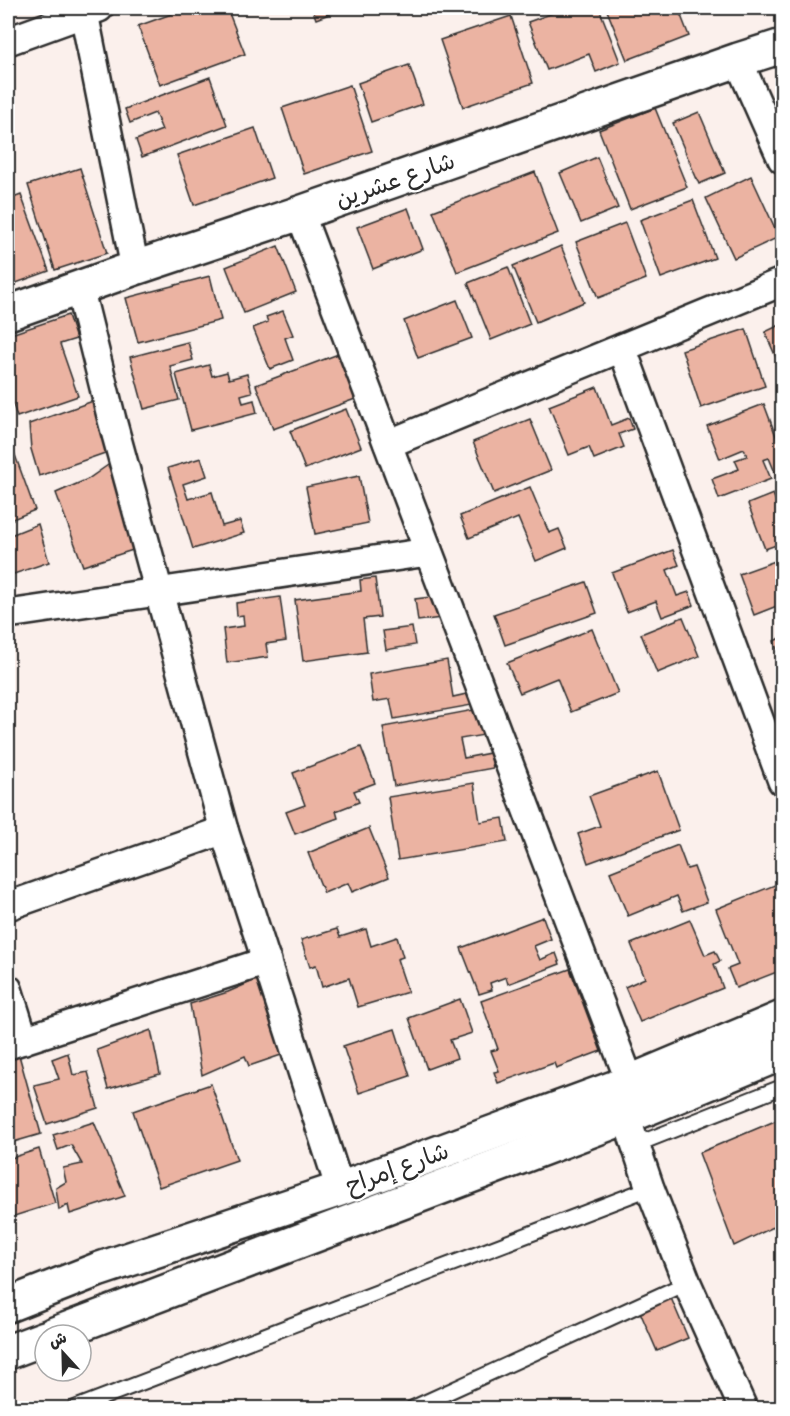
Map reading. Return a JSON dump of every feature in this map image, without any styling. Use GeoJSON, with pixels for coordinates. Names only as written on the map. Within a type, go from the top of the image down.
{"type":"FeatureCollection","features":[{"type":"Feature","properties":{"kind":"main road","name":"شارع عشرين"},"geometry":{"type":"LineString","coordinates":[[8,313],[783,46]]}},
{"type":"Feature","properties":{"kind":"main road","name":"شارع إمراح"},"geometry":{"type":"LineString","coordinates":[[8,1305],[97,1270],[340,1189],[630,1082],[783,1018]]}},
{"type":"Feature","properties":{"kind":"main road","name":"شارع إمراح"},"geometry":{"type":"LineString","coordinates":[[86,1323],[631,1131],[783,1053]]}},
{"type":"Feature","properties":{"kind":"main road"},"geometry":{"type":"LineString","coordinates":[[8,1352],[33,1343]]}},
{"type":"Feature","properties":{"kind":"street"},"geometry":{"type":"LineString","coordinates":[[8,42],[89,10],[135,268]]}},
{"type":"Feature","properties":{"kind":"street"},"geometry":{"type":"LineString","coordinates":[[738,60],[783,159]]}},
{"type":"Feature","properties":{"kind":"street"},"geometry":{"type":"LineString","coordinates":[[300,213],[630,1082]]}},
{"type":"Feature","properties":{"kind":"street"},"geometry":{"type":"LineString","coordinates":[[388,444],[783,282]]}},
{"type":"Feature","properties":{"kind":"street"},"geometry":{"type":"LineString","coordinates":[[79,287],[112,420],[224,830],[340,1189]]}},
{"type":"Feature","properties":{"kind":"street"},"geometry":{"type":"LineString","coordinates":[[622,348],[776,741],[783,781]]}},
{"type":"Feature","properties":{"kind":"street"},"geometry":{"type":"LineString","coordinates":[[8,614],[428,552]]}},
{"type":"Feature","properties":{"kind":"street"},"geometry":{"type":"LineString","coordinates":[[8,906],[224,830]]}},
{"type":"Feature","properties":{"kind":"street"},"geometry":{"type":"LineString","coordinates":[[8,989],[16,1042],[267,961]]}},
{"type":"Feature","properties":{"kind":"street"},"geometry":{"type":"LineString","coordinates":[[631,1131],[650,1188],[687,1283],[743,1408]]}},
{"type":"Feature","properties":{"kind":"lane"},"geometry":{"type":"LineString","coordinates":[[631,1131],[783,1087]]}},
{"type":"Feature","properties":{"kind":"lane"},"geometry":{"type":"LineString","coordinates":[[75,1408],[650,1188]]}},
{"type":"Feature","properties":{"kind":"lane"},"geometry":{"type":"LineString","coordinates":[[413,1408],[687,1283]]}},
{"type":"Feature","properties":{"kind":"building"},"geometry":{"type":"Polygon","coordinates":[[[188,8],[227,8],[245,54],[160,85],[138,26],[188,8]]]}},
{"type":"Feature","properties":{"kind":"building"},"geometry":{"type":"Polygon","coordinates":[[[312,8],[345,8],[316,19],[312,8]]]}},
{"type":"Feature","properties":{"kind":"building"},"geometry":{"type":"Polygon","coordinates":[[[567,8],[599,8],[620,62],[596,72],[589,54],[547,70],[528,22],[567,8]]]}},
{"type":"Feature","properties":{"kind":"building"},"geometry":{"type":"Polygon","coordinates":[[[606,8],[678,8],[689,36],[627,60],[606,8]]]}},
{"type":"Feature","properties":{"kind":"building"},"geometry":{"type":"Polygon","coordinates":[[[511,16],[533,83],[463,107],[440,40],[511,16]]]}},
{"type":"Feature","properties":{"kind":"building"},"geometry":{"type":"Polygon","coordinates":[[[409,65],[423,104],[371,122],[358,83],[409,65]]]}},
{"type":"Feature","properties":{"kind":"building"},"geometry":{"type":"Polygon","coordinates":[[[210,77],[227,125],[142,157],[136,140],[162,130],[155,113],[130,123],[125,109],[210,77]]]}},
{"type":"Feature","properties":{"kind":"building"},"geometry":{"type":"Polygon","coordinates":[[[350,85],[372,151],[304,174],[282,108],[350,85]]]}},
{"type":"Feature","properties":{"kind":"building"},"geometry":{"type":"Polygon","coordinates":[[[655,108],[687,187],[630,209],[599,130],[655,108]]]}},
{"type":"Feature","properties":{"kind":"building"},"geometry":{"type":"Polygon","coordinates":[[[699,112],[725,173],[699,184],[673,123],[699,112]]]}},
{"type":"Feature","properties":{"kind":"building"},"geometry":{"type":"Polygon","coordinates":[[[255,128],[272,178],[194,205],[177,155],[255,128]]]}},
{"type":"Feature","properties":{"kind":"building"},"geometry":{"type":"Polygon","coordinates":[[[597,157],[618,208],[581,223],[560,173],[597,157]]]}},
{"type":"Feature","properties":{"kind":"building"},"geometry":{"type":"Polygon","coordinates":[[[80,168],[107,253],[55,270],[28,185],[80,168]]]}},
{"type":"Feature","properties":{"kind":"building"},"geometry":{"type":"Polygon","coordinates":[[[535,172],[558,233],[457,272],[433,211],[535,172]]]}},
{"type":"Feature","properties":{"kind":"building"},"geometry":{"type":"Polygon","coordinates":[[[751,176],[779,237],[734,258],[706,198],[751,176]]]}},
{"type":"Feature","properties":{"kind":"building"},"geometry":{"type":"Polygon","coordinates":[[[21,195],[49,271],[8,286],[8,200],[21,195]]]}},
{"type":"Feature","properties":{"kind":"building"},"geometry":{"type":"Polygon","coordinates":[[[693,200],[715,258],[661,278],[640,220],[693,200]]]}},
{"type":"Feature","properties":{"kind":"building"},"geometry":{"type":"Polygon","coordinates":[[[408,208],[423,249],[373,269],[357,227],[408,208]]]}},
{"type":"Feature","properties":{"kind":"building"},"geometry":{"type":"Polygon","coordinates":[[[625,223],[646,279],[598,298],[576,242],[625,223]]]}},
{"type":"Feature","properties":{"kind":"building"},"geometry":{"type":"Polygon","coordinates":[[[278,246],[296,292],[244,313],[226,267],[278,246]]]}},
{"type":"Feature","properties":{"kind":"building"},"geometry":{"type":"Polygon","coordinates":[[[561,246],[584,302],[536,322],[513,266],[561,246]]]}},
{"type":"Feature","properties":{"kind":"building"},"geometry":{"type":"Polygon","coordinates":[[[508,267],[530,324],[491,340],[468,283],[508,267]]]}},
{"type":"Feature","properties":{"kind":"building"},"geometry":{"type":"Polygon","coordinates":[[[210,276],[221,320],[138,342],[126,298],[210,276]]]}},
{"type":"Feature","properties":{"kind":"building"},"geometry":{"type":"Polygon","coordinates":[[[457,300],[472,338],[418,358],[404,321],[457,300]]]}},
{"type":"Feature","properties":{"kind":"building"},"geometry":{"type":"Polygon","coordinates":[[[283,311],[293,335],[285,338],[293,360],[270,369],[253,328],[268,322],[266,317],[283,311]]]}},
{"type":"Feature","properties":{"kind":"building"},"geometry":{"type":"Polygon","coordinates":[[[68,315],[76,339],[60,344],[78,396],[17,417],[8,389],[8,335],[68,315]]]}},
{"type":"Feature","properties":{"kind":"building"},"geometry":{"type":"Polygon","coordinates":[[[782,324],[782,371],[765,332],[782,324]]]}},
{"type":"Feature","properties":{"kind":"building"},"geometry":{"type":"Polygon","coordinates":[[[746,329],[765,386],[701,408],[682,350],[746,329]]]}},
{"type":"Feature","properties":{"kind":"building"},"geometry":{"type":"Polygon","coordinates":[[[188,342],[193,360],[170,366],[179,400],[144,409],[130,357],[188,342]]]}},
{"type":"Feature","properties":{"kind":"building"},"geometry":{"type":"Polygon","coordinates":[[[341,353],[358,398],[273,429],[256,385],[341,353]]]}},
{"type":"Feature","properties":{"kind":"building"},"geometry":{"type":"Polygon","coordinates":[[[209,365],[212,376],[227,372],[229,379],[247,374],[252,392],[241,395],[243,403],[254,400],[257,413],[191,430],[176,374],[209,365]]]}},
{"type":"Feature","properties":{"kind":"building"},"geometry":{"type":"Polygon","coordinates":[[[597,387],[611,425],[629,418],[633,429],[619,434],[624,447],[594,459],[589,447],[569,455],[549,406],[597,387]]]}},
{"type":"Feature","properties":{"kind":"building"},"geometry":{"type":"Polygon","coordinates":[[[93,401],[108,452],[39,476],[31,449],[29,424],[93,401]]]}},
{"type":"Feature","properties":{"kind":"building"},"geometry":{"type":"Polygon","coordinates":[[[764,404],[782,452],[782,475],[777,477],[769,458],[763,460],[771,479],[719,499],[712,479],[739,469],[735,460],[747,456],[744,449],[720,459],[707,426],[764,404]]]}},
{"type":"Feature","properties":{"kind":"building"},"geometry":{"type":"Polygon","coordinates":[[[346,409],[361,447],[305,469],[290,431],[346,409]]]}},
{"type":"Feature","properties":{"kind":"building"},"geometry":{"type":"Polygon","coordinates":[[[530,419],[551,470],[494,493],[473,442],[530,419]]]}},
{"type":"Feature","properties":{"kind":"building"},"geometry":{"type":"Polygon","coordinates":[[[11,444],[35,510],[8,521],[8,445],[11,444]]]}},
{"type":"Feature","properties":{"kind":"building"},"geometry":{"type":"Polygon","coordinates":[[[201,458],[207,476],[183,484],[188,499],[212,492],[222,526],[240,521],[244,533],[193,549],[168,468],[201,458]]]}},
{"type":"Feature","properties":{"kind":"building"},"geometry":{"type":"Polygon","coordinates":[[[108,465],[119,488],[139,548],[83,566],[56,493],[88,479],[108,465]]]}},
{"type":"Feature","properties":{"kind":"building"},"geometry":{"type":"Polygon","coordinates":[[[359,476],[368,523],[315,534],[306,487],[359,476]]]}},
{"type":"Feature","properties":{"kind":"building"},"geometry":{"type":"Polygon","coordinates":[[[530,487],[549,533],[559,529],[567,548],[536,561],[518,518],[469,538],[460,516],[530,487]]]}},
{"type":"Feature","properties":{"kind":"building"},"geometry":{"type":"Polygon","coordinates":[[[773,494],[782,517],[782,543],[765,549],[748,504],[773,494]]]}},
{"type":"Feature","properties":{"kind":"building"},"geometry":{"type":"Polygon","coordinates":[[[38,524],[49,562],[8,576],[8,536],[38,524]]]}},
{"type":"Feature","properties":{"kind":"building"},"geometry":{"type":"Polygon","coordinates":[[[673,550],[679,565],[667,570],[677,596],[689,592],[694,605],[662,617],[656,601],[627,612],[612,573],[673,550]]]}},
{"type":"Feature","properties":{"kind":"building"},"geometry":{"type":"Polygon","coordinates":[[[775,561],[782,581],[782,604],[754,615],[739,574],[775,561]]]}},
{"type":"Feature","properties":{"kind":"building"},"geometry":{"type":"Polygon","coordinates":[[[375,578],[380,617],[363,619],[367,652],[303,661],[295,600],[361,591],[360,580],[375,578]]]}},
{"type":"Feature","properties":{"kind":"building"},"geometry":{"type":"Polygon","coordinates":[[[586,582],[597,613],[505,645],[494,614],[586,582]]]}},
{"type":"Feature","properties":{"kind":"building"},"geometry":{"type":"Polygon","coordinates":[[[439,596],[441,618],[418,621],[415,599],[439,596]]]}},
{"type":"Feature","properties":{"kind":"building"},"geometry":{"type":"Polygon","coordinates":[[[280,597],[286,641],[266,644],[268,657],[227,663],[223,629],[244,626],[243,615],[237,616],[236,603],[280,597]]]}},
{"type":"Feature","properties":{"kind":"building"},"geometry":{"type":"Polygon","coordinates":[[[683,617],[699,656],[657,673],[641,634],[683,617]]]}},
{"type":"Feature","properties":{"kind":"building"},"geometry":{"type":"Polygon","coordinates":[[[412,627],[415,645],[386,650],[383,631],[412,627]]]}},
{"type":"Feature","properties":{"kind":"building"},"geometry":{"type":"Polygon","coordinates":[[[592,629],[618,693],[571,712],[557,678],[520,693],[507,663],[592,629]]]}},
{"type":"Feature","properties":{"kind":"building"},"geometry":{"type":"Polygon","coordinates":[[[782,637],[782,666],[774,641],[782,637]]]}},
{"type":"Feature","properties":{"kind":"building"},"geometry":{"type":"Polygon","coordinates":[[[447,660],[453,697],[471,693],[472,705],[394,719],[390,699],[373,702],[369,674],[447,660]]]}},
{"type":"Feature","properties":{"kind":"building"},"geometry":{"type":"Polygon","coordinates":[[[479,709],[484,735],[460,739],[464,758],[490,753],[493,768],[394,786],[383,727],[479,709]]]}},
{"type":"Feature","properties":{"kind":"building"},"geometry":{"type":"Polygon","coordinates":[[[361,747],[375,783],[354,791],[359,802],[336,811],[338,818],[295,834],[286,812],[305,805],[293,773],[361,747]]]}},
{"type":"Feature","properties":{"kind":"building"},"geometry":{"type":"Polygon","coordinates":[[[658,771],[679,830],[588,863],[578,834],[600,826],[589,796],[658,771]]]}},
{"type":"Feature","properties":{"kind":"building"},"geometry":{"type":"Polygon","coordinates":[[[474,783],[480,822],[503,818],[507,842],[398,860],[388,797],[474,783]]]}},
{"type":"Feature","properties":{"kind":"building"},"geometry":{"type":"Polygon","coordinates":[[[369,828],[389,877],[352,892],[348,883],[324,893],[308,853],[369,828]]]}},
{"type":"Feature","properties":{"kind":"building"},"geometry":{"type":"Polygon","coordinates":[[[678,845],[687,869],[694,867],[707,902],[683,911],[677,896],[628,916],[610,872],[678,845]]]}},
{"type":"Feature","properties":{"kind":"building"},"geometry":{"type":"Polygon","coordinates":[[[782,882],[782,970],[736,988],[728,969],[738,965],[716,909],[782,882]]]}},
{"type":"Feature","properties":{"kind":"building"},"geometry":{"type":"Polygon","coordinates":[[[543,917],[551,939],[534,946],[540,960],[556,953],[560,964],[508,984],[506,977],[490,983],[492,990],[479,994],[461,948],[543,917]]]}},
{"type":"Feature","properties":{"kind":"building"},"geometry":{"type":"Polygon","coordinates":[[[690,920],[705,955],[715,951],[720,961],[714,964],[723,988],[640,1022],[625,987],[645,978],[631,944],[690,920]]]}},
{"type":"Feature","properties":{"kind":"building"},"geometry":{"type":"Polygon","coordinates":[[[337,929],[340,937],[366,929],[371,946],[397,937],[403,957],[397,959],[408,992],[358,1007],[349,978],[322,987],[316,965],[310,967],[301,940],[337,929]]]}},
{"type":"Feature","properties":{"kind":"building"},"geometry":{"type":"Polygon","coordinates":[[[570,969],[601,1051],[556,1068],[554,1063],[498,1083],[494,1072],[499,1071],[491,1051],[498,1049],[481,1001],[570,969]]]}},
{"type":"Feature","properties":{"kind":"building"},"geometry":{"type":"Polygon","coordinates":[[[265,976],[290,1052],[249,1066],[245,1056],[202,1075],[190,1004],[228,992],[265,976]]]}},
{"type":"Feature","properties":{"kind":"building"},"geometry":{"type":"Polygon","coordinates":[[[460,999],[472,1033],[450,1040],[457,1058],[427,1069],[409,1018],[460,999]]]}},
{"type":"Feature","properties":{"kind":"building"},"geometry":{"type":"Polygon","coordinates":[[[395,1029],[410,1076],[359,1093],[343,1046],[395,1029]]]}},
{"type":"Feature","properties":{"kind":"building"},"geometry":{"type":"Polygon","coordinates":[[[151,1030],[160,1074],[108,1089],[97,1050],[151,1030]]]}},
{"type":"Feature","properties":{"kind":"building"},"geometry":{"type":"Polygon","coordinates":[[[68,1053],[73,1075],[88,1072],[98,1108],[47,1124],[34,1085],[59,1079],[52,1059],[68,1053]]]}},
{"type":"Feature","properties":{"kind":"building"},"geometry":{"type":"Polygon","coordinates":[[[19,1055],[41,1134],[10,1143],[8,1136],[8,1060],[19,1055]]]}},
{"type":"Feature","properties":{"kind":"building"},"geometry":{"type":"Polygon","coordinates":[[[211,1084],[237,1160],[159,1187],[133,1111],[211,1084]]]}},
{"type":"Feature","properties":{"kind":"building"},"geometry":{"type":"Polygon","coordinates":[[[782,1118],[782,1223],[734,1246],[699,1153],[782,1118]]]}},
{"type":"Feature","properties":{"kind":"building"},"geometry":{"type":"Polygon","coordinates":[[[94,1122],[125,1196],[70,1214],[68,1205],[59,1210],[56,1188],[66,1182],[63,1168],[82,1164],[71,1145],[58,1150],[53,1135],[94,1122]]]}},
{"type":"Feature","properties":{"kind":"building"},"geometry":{"type":"Polygon","coordinates":[[[39,1149],[55,1203],[8,1218],[8,1159],[39,1149]]]}},
{"type":"Feature","properties":{"kind":"building"},"geometry":{"type":"Polygon","coordinates":[[[671,1298],[688,1338],[657,1351],[640,1312],[671,1298]]]}}]}
